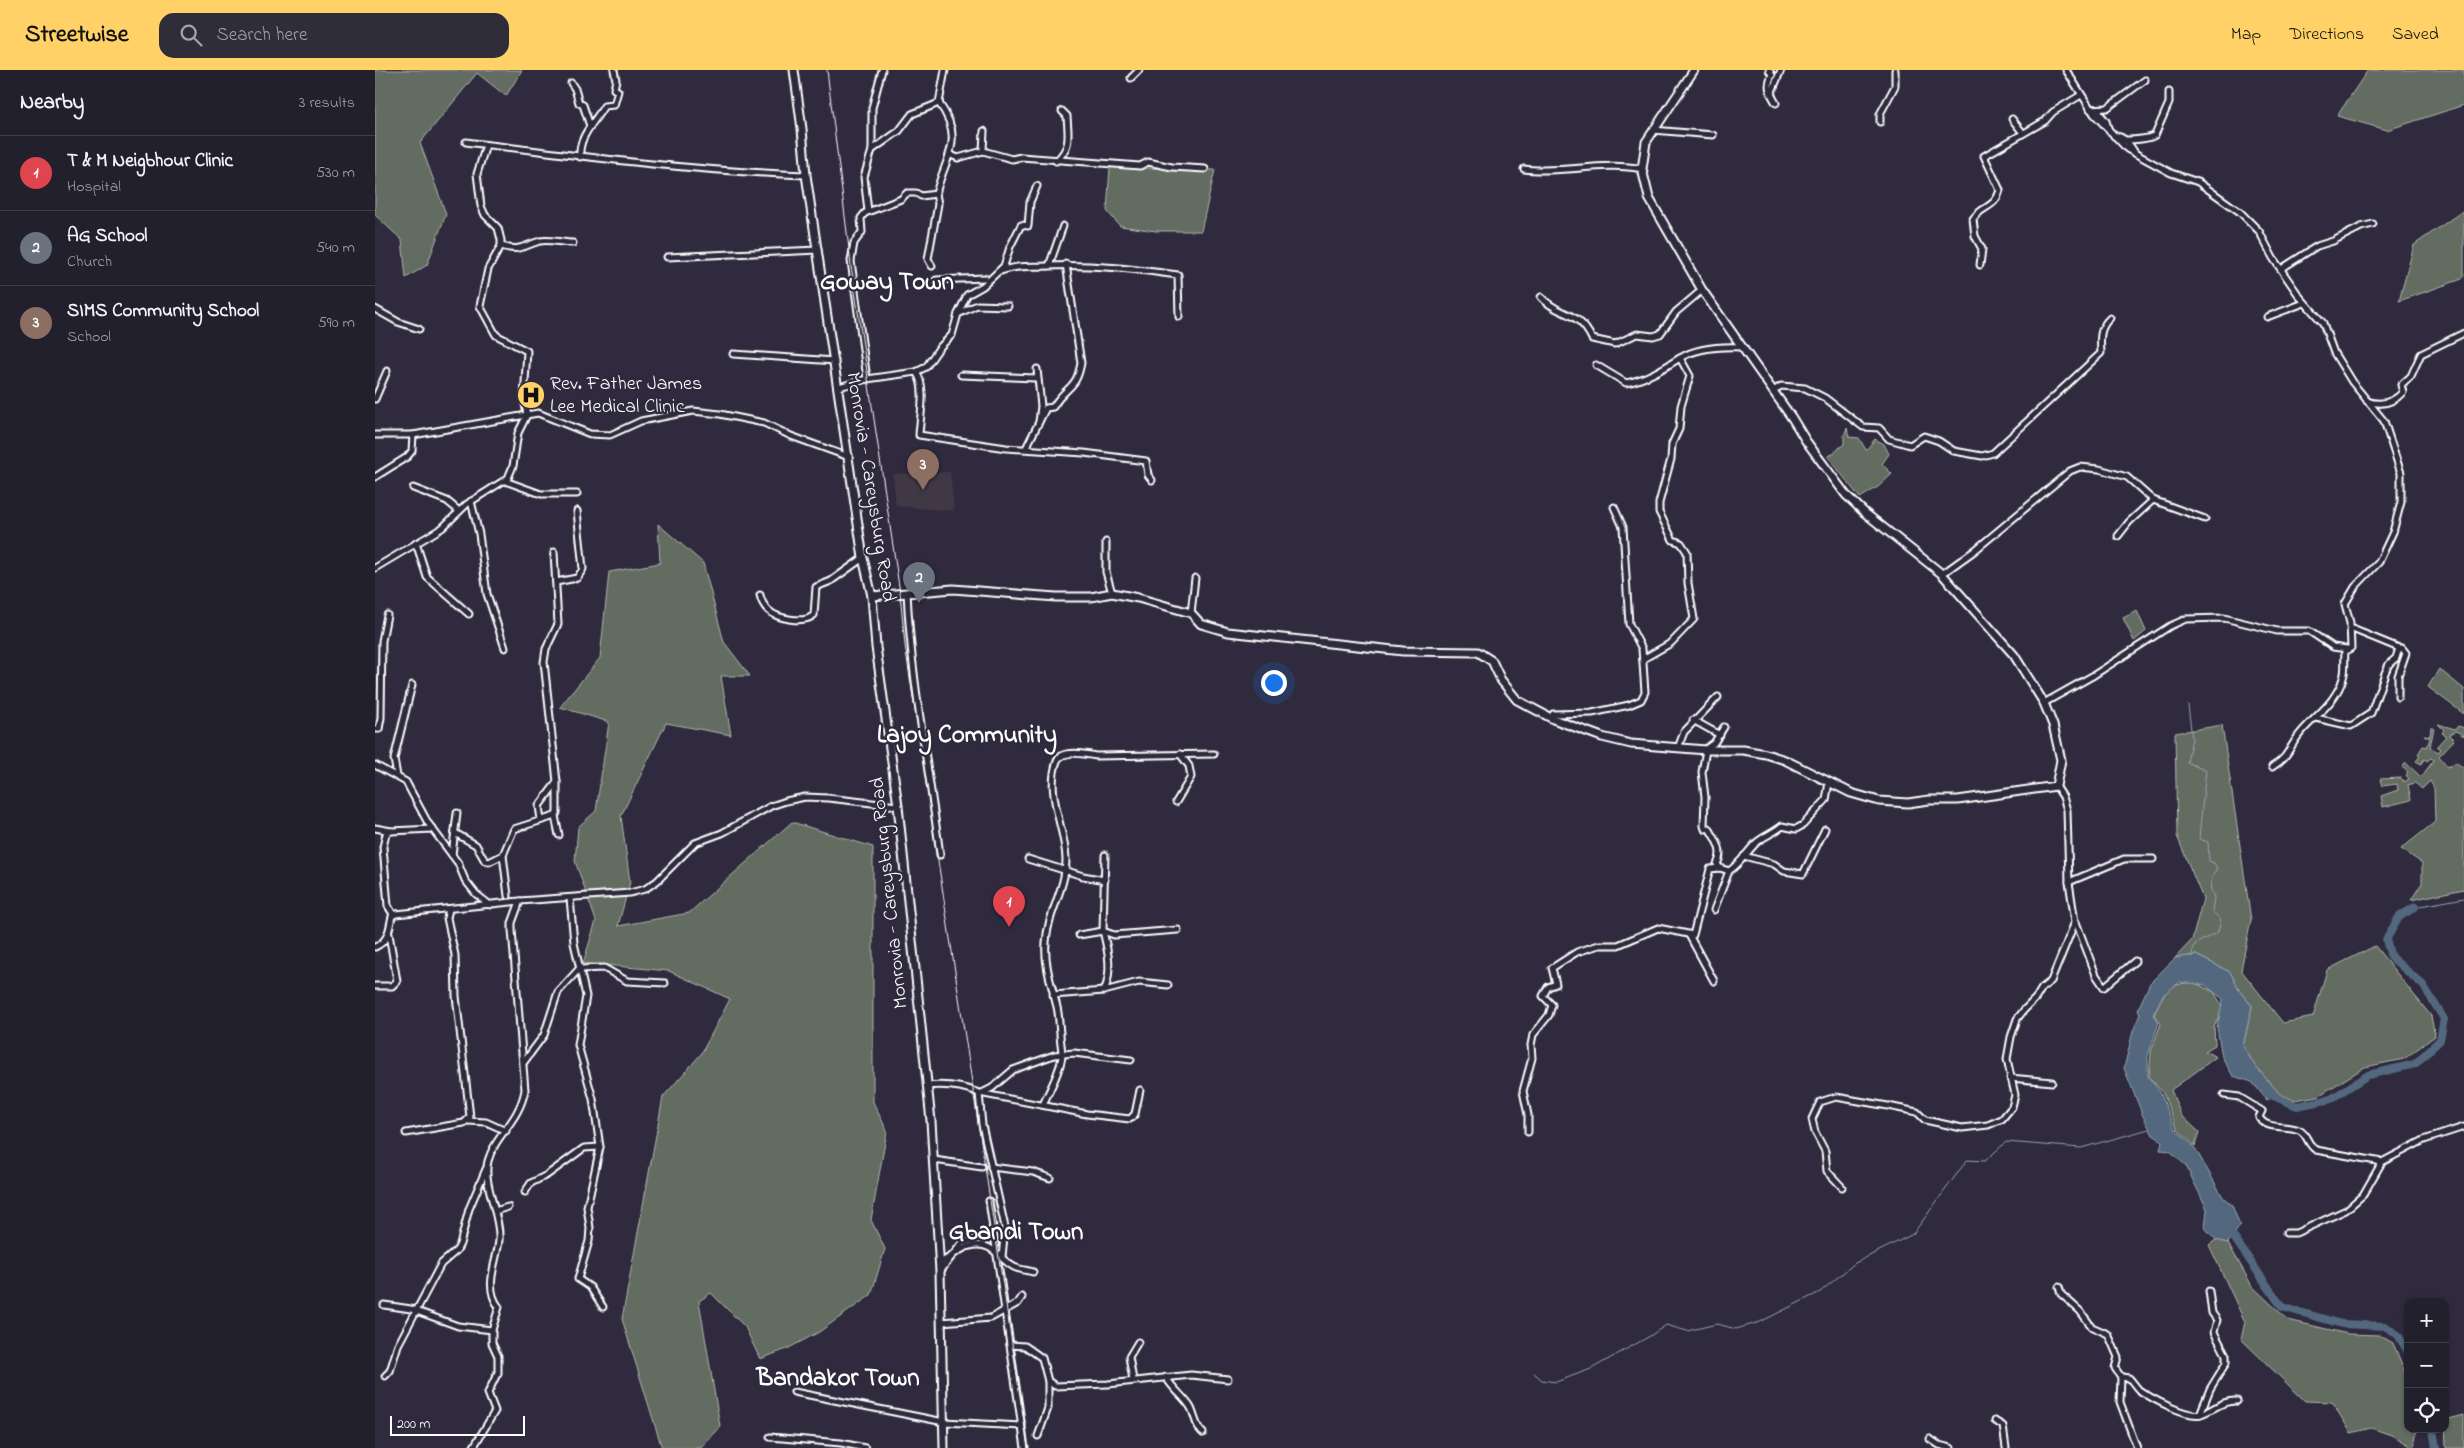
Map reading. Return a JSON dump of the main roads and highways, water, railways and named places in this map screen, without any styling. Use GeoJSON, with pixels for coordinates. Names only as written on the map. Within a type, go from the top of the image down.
{"type":"FeatureCollection","features":[{"type":"Feature","properties":{"kind":"main road","name":"Monrovia - Careysburg Road"},"geometry":{"type":"LineString","coordinates":[[794,70],[806,176],[863,558],[872,596],[876,647],[898,806],[934,1160],[940,1272],[944,1448]]}},
{"type":"Feature","properties":{"kind":"main road"},"geometry":{"type":"LineString","coordinates":[[872,596],[960,589],[1074,597],[1091,597],[1112,593],[1138,598],[1191,613],[1201,624],[1228,632],[1403,651],[1478,652],[1492,661],[1501,680],[1517,700],[1553,720],[1602,737],[1631,744],[1704,750],[1743,750],[1766,754],[1785,760],[1829,782],[1868,798],[1908,803],[1990,797],[2056,786],[2061,760],[2053,725],[2044,703],[2015,655],[1942,574],[1865,513],[1846,495],[1702,290],[1649,198],[1642,169],[1646,142],[1694,70]]}},
{"type":"Feature","properties":{"kind":"water"},"geometry":{"type":"Polygon","coordinates":[[[2196,955],[2230,972],[2241,993],[2252,1006],[2243,1046],[2255,1066],[2280,1094],[2267,1100],[2252,1082],[2233,1076],[2222,1057],[2217,1027],[2223,999],[2205,985],[2180,982],[2163,995],[2153,1015],[2159,1022],[2148,1056],[2148,1076],[2161,1094],[2175,1129],[2195,1148],[2223,1197],[2232,1205],[2240,1226],[2228,1243],[2216,1240],[2205,1228],[2207,1209],[2186,1166],[2170,1151],[2160,1150],[2162,1141],[2153,1135],[2143,1116],[2124,1068],[2133,1031],[2140,1014],[2138,1009],[2150,983],[2175,958],[2196,955]]]}},
{"type":"Feature","properties":{"kind":"waterway"},"geometry":{"type":"LineString","coordinates":[[2188,705],[2192,738],[2187,762],[2206,771],[2199,839],[2208,842],[2209,861],[2214,863],[2217,869],[2211,883],[2214,897],[2212,911],[2221,920],[2218,932],[2195,944],[2191,957]]}},
{"type":"Feature","properties":{"kind":"waterway"},"geometry":{"type":"LineString","coordinates":[[2415,907],[2464,898]]}},
{"type":"Feature","properties":{"kind":"waterway"},"geometry":{"type":"LineString","coordinates":[[2267,1091],[2271,1095],[2297,1106],[2331,1099],[2368,1075],[2415,1064],[2440,1040],[2444,1019],[2423,985],[2391,957],[2386,940],[2399,917],[2415,907]]}},
{"type":"Feature","properties":{"kind":"waterway"},"geometry":{"type":"LineString","coordinates":[[1534,1373],[1542,1380],[1556,1382],[1591,1369],[1666,1325],[1687,1331],[1717,1324],[1736,1329],[1760,1322],[1820,1292],[1855,1263],[1913,1234],[1967,1160],[1985,1161],[2006,1142],[2081,1148],[2149,1129]]}},
{"type":"Feature","properties":{"kind":"waterway"},"geometry":{"type":"LineString","coordinates":[[2228,1229],[2282,1307],[2342,1324],[2385,1326],[2398,1335],[2404,1345]]}},
{"type":"Feature","properties":{"kind":"waterway"},"geometry":{"type":"LineString","coordinates":[[2434,1433],[2436,1448]]}},
{"type":"Feature","properties":{"kind":"railway"},"geometry":{"type":"LineString","coordinates":[[827,70],[851,265],[900,593],[905,645],[1028,1448]]}},
{"type":"Feature","properties":{"kind":"place","name":"Rev. Father James Lee Medical Clinic"},"geometry":{"type":"Point","coordinates":[531,395]}},
{"type":"Feature","properties":{"kind":"place","name":"SIMS Community School"},"geometry":{"type":"Point","coordinates":[923,490]}},
{"type":"Feature","properties":{"kind":"place","name":"AG School"},"geometry":{"type":"Point","coordinates":[919,603]}},
{"type":"Feature","properties":{"kind":"place","name":"T & M Neigbhour Clinic"},"geometry":{"type":"Point","coordinates":[1009,927]}},
{"type":"Feature","properties":{"kind":"district","name":"Goway Town"},"geometry":{"type":"Point","coordinates":[887,283]}},
{"type":"Feature","properties":{"kind":"district","name":"Lajoy Community"},"geometry":{"type":"Point","coordinates":[967,736]}},
{"type":"Feature","properties":{"kind":"district","name":"Gbandi Town"},"geometry":{"type":"Point","coordinates":[1016,1233]}},
{"type":"Feature","properties":{"kind":"district","name":"Bandakor Town"},"geometry":{"type":"Point","coordinates":[838,1379]}}]}
